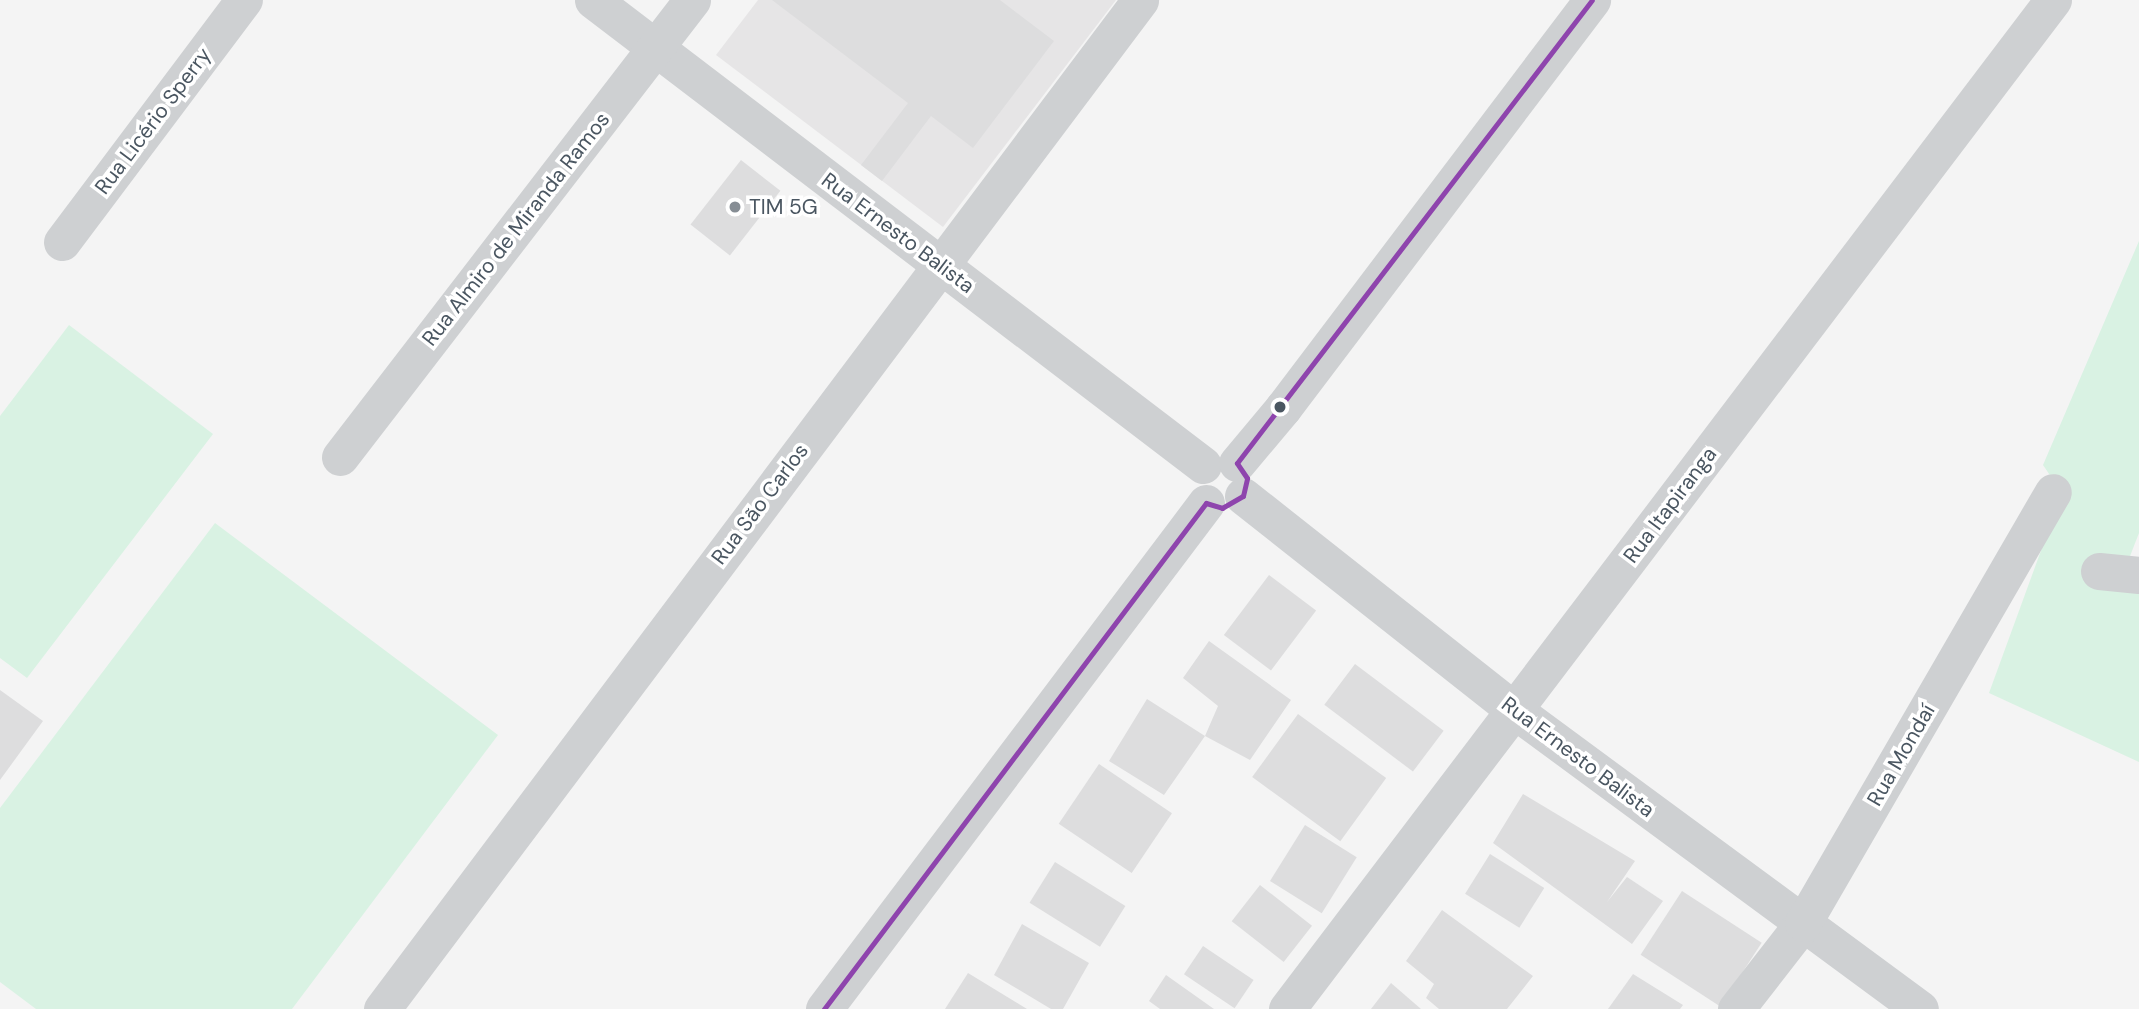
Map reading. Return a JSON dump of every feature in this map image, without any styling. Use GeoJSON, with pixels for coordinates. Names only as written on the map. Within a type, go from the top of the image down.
{"type":"FeatureCollection","features":[{"type":"Feature","properties":{"kind":"street","name":"Rua Licério Sperry"},"geometry":{"type":"LineString","coordinates":[[62,242],[244,0]]}},
{"type":"Feature","properties":{"kind":"street","name":"Rua Ernesto Balista"},"geometry":{"type":"LineString","coordinates":[[593,0],[940,264],[1228,475],[1514,710],[1920,1009]]}},
{"type":"Feature","properties":{"kind":"street","name":"Rua Almiro de Miranda Ramos"},"geometry":{"type":"LineString","coordinates":[[340,457],[692,0]]}},
{"type":"Feature","properties":{"kind":"street","name":"Rua São Carlos"},"geometry":{"type":"LineString","coordinates":[[382,1009],[1140,0]]}},
{"type":"Feature","properties":{"kind":"street"},"geometry":{"type":"LineString","coordinates":[[824,1009],[1206,503],[1223,509],[1228,475],[1283,408],[1592,0]]}},
{"type":"Feature","properties":{"kind":"street","name":"Rua Itapiranga"},"geometry":{"type":"LineString","coordinates":[[1287,1009],[2053,0]]}},
{"type":"Feature","properties":{"kind":"street","name":"Rua Mondaí"},"geometry":{"type":"LineString","coordinates":[[1736,1009],[1803,923],[2053,492]]}},
{"type":"Feature","properties":{"kind":"street"},"geometry":{"type":"LineString","coordinates":[[2099,571],[2139,575]]}},
{"type":"Feature","properties":{"kind":"shaded area"},"geometry":{"type":"Polygon","coordinates":[[[758,0],[1116,0],[943,227],[716,55],[758,0]]]}},
{"type":"Feature","properties":{"kind":"green space"},"geometry":{"type":"Polygon","coordinates":[[[2139,241],[2139,533],[2125,569],[2139,577],[2139,762],[1989,693],[2062,493],[2043,465],[2139,241]]]}},
{"type":"Feature","properties":{"kind":"green space"},"geometry":{"type":"Polygon","coordinates":[[[69,325],[213,434],[27,678],[0,658],[0,416],[69,325]]]}},
{"type":"Feature","properties":{"kind":"green space"},"geometry":{"type":"Polygon","coordinates":[[[215,523],[498,735],[292,1009],[36,1009],[0,982],[0,808],[215,523]]]}},
{"type":"Feature","properties":{"kind":"building"},"geometry":{"type":"Polygon","coordinates":[[[772,0],[1000,0],[1054,41],[973,148],[931,116],[882,181],[861,165],[908,103],[772,0]]]}},
{"type":"Feature","properties":{"kind":"building","name":"TIM 5G"},"geometry":{"type":"Polygon","coordinates":[[[741,160],[780,191],[730,255],[691,225],[741,160]]]}},
{"type":"Feature","properties":{"kind":"building"},"geometry":{"type":"Polygon","coordinates":[[[1269,575],[1316,611],[1271,670],[1224,635],[1269,575]]]}},
{"type":"Feature","properties":{"kind":"building"},"geometry":{"type":"Polygon","coordinates":[[[1209,641],[1291,700],[1250,760],[1205,736],[1218,706],[1183,678],[1209,641]]]}},
{"type":"Feature","properties":{"kind":"building"},"geometry":{"type":"Polygon","coordinates":[[[1355,664],[1444,731],[1413,772],[1324,705],[1355,664]]]}},
{"type":"Feature","properties":{"kind":"building"},"geometry":{"type":"Polygon","coordinates":[[[0,690],[43,721],[0,780],[0,690]]]}},
{"type":"Feature","properties":{"kind":"building"},"geometry":{"type":"Polygon","coordinates":[[[1147,699],[1205,736],[1164,795],[1109,761],[1147,699]]]}},
{"type":"Feature","properties":{"kind":"building"},"geometry":{"type":"Polygon","coordinates":[[[1298,714],[1386,778],[1340,841],[1252,777],[1298,714]]]}},
{"type":"Feature","properties":{"kind":"building"},"geometry":{"type":"Polygon","coordinates":[[[1099,764],[1172,813],[1132,873],[1059,824],[1099,764]]]}},
{"type":"Feature","properties":{"kind":"building"},"geometry":{"type":"Polygon","coordinates":[[[1523,794],[1635,861],[1607,902],[1627,877],[1663,901],[1632,944],[1493,843],[1523,794]]]}},
{"type":"Feature","properties":{"kind":"building"},"geometry":{"type":"Polygon","coordinates":[[[1305,825],[1357,857],[1322,913],[1270,881],[1305,825]]]}},
{"type":"Feature","properties":{"kind":"building"},"geometry":{"type":"Polygon","coordinates":[[[1490,854],[1544,888],[1519,928],[1465,894],[1490,854]]]}},
{"type":"Feature","properties":{"kind":"building"},"geometry":{"type":"Polygon","coordinates":[[[1055,862],[1125,906],[1100,947],[1030,903],[1055,862]]]}},
{"type":"Feature","properties":{"kind":"building"},"geometry":{"type":"Polygon","coordinates":[[[1260,885],[1312,926],[1284,962],[1232,921],[1260,885]]]}},
{"type":"Feature","properties":{"kind":"building"},"geometry":{"type":"Polygon","coordinates":[[[1682,891],[1762,943],[1720,1006],[1641,955],[1682,891]]]}},
{"type":"Feature","properties":{"kind":"building"},"geometry":{"type":"Polygon","coordinates":[[[1442,910],[1533,976],[1507,1009],[1439,1009],[1426,998],[1434,984],[1406,961],[1442,910]]]}},
{"type":"Feature","properties":{"kind":"building"},"geometry":{"type":"Polygon","coordinates":[[[1022,924],[1089,963],[1063,1009],[1051,1009],[994,975],[1022,924]]]}},
{"type":"Feature","properties":{"kind":"building"},"geometry":{"type":"Polygon","coordinates":[[[1203,946],[1254,980],[1235,1008],[1184,974],[1203,946]]]}},
{"type":"Feature","properties":{"kind":"building"},"geometry":{"type":"Polygon","coordinates":[[[968,973],[1027,1009],[945,1009],[968,973]]]}},
{"type":"Feature","properties":{"kind":"building"},"geometry":{"type":"Polygon","coordinates":[[[1633,974],[1683,1005],[1680,1009],[1608,1009],[1633,974]]]}},
{"type":"Feature","properties":{"kind":"building"},"geometry":{"type":"Polygon","coordinates":[[[1166,975],[1214,1009],[1160,1009],[1149,1001],[1166,975]]]}},
{"type":"Feature","properties":{"kind":"building"},"geometry":{"type":"Polygon","coordinates":[[[1391,983],[1421,1009],[1371,1009],[1391,983]]]}},
{"type":"Feature","properties":{"kind":"transit line"},"geometry":{"type":"LineString","coordinates":[[824,1009],[1206,503],[1222,508],[1243,496],[1247,478],[1237,463],[1592,0]]}},
{"type":"Feature","properties":{"kind":"place","name":"TIM 5G"},"geometry":{"type":"Point","coordinates":[735,207]}}]}
